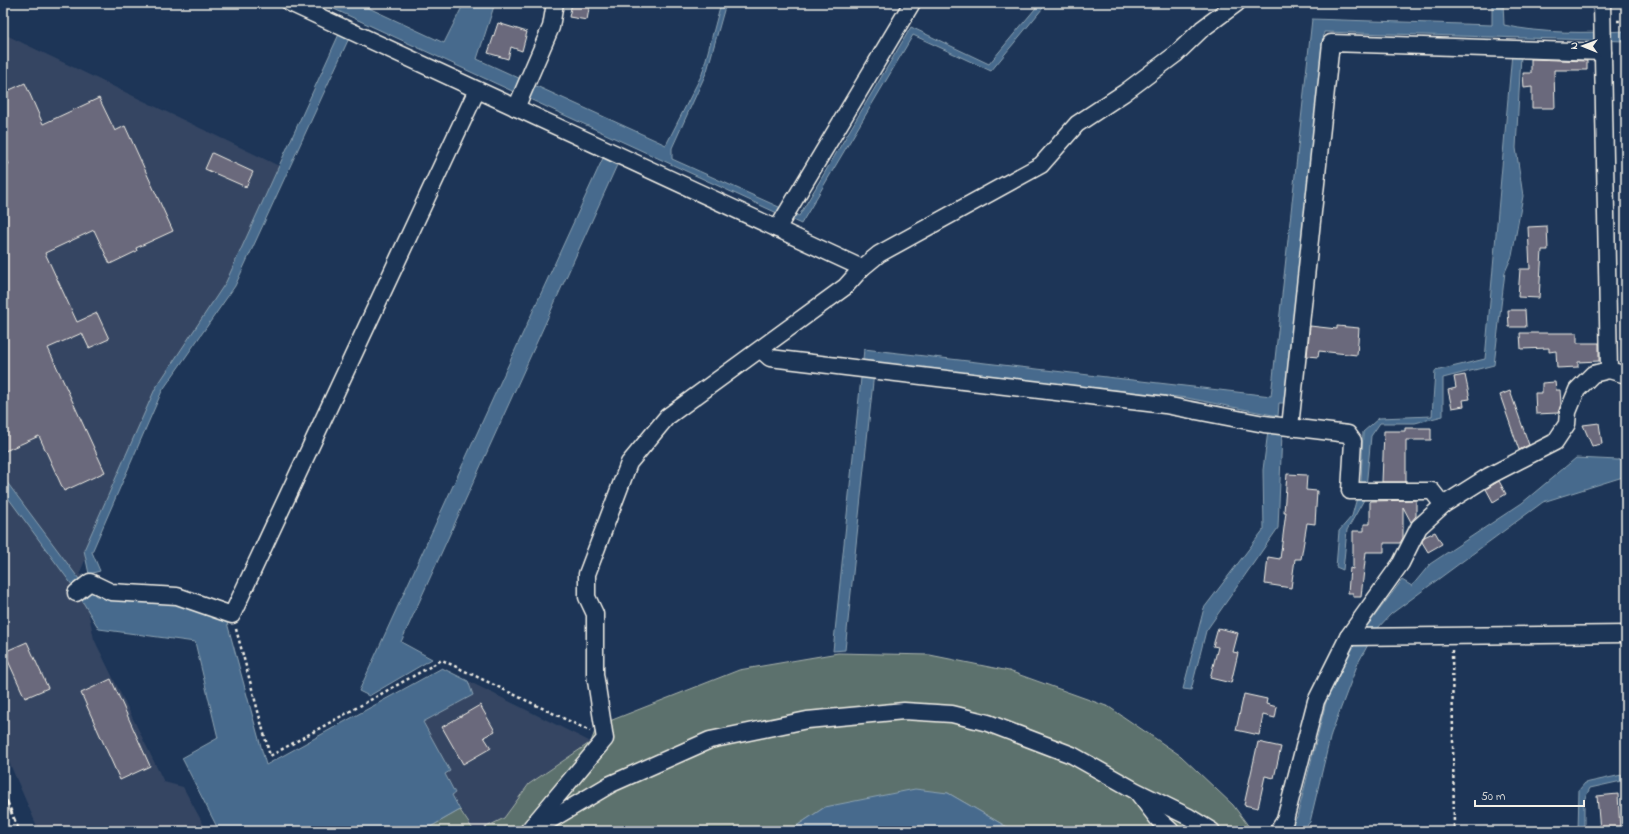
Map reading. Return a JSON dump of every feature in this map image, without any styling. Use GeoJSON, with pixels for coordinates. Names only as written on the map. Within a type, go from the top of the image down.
{"type":"FeatureCollection","features":[{"type":"Feature","properties":{"kind":"street"},"geometry":{"type":"LineString","coordinates":[[290,3],[516,108],[783,219],[862,268]]}},
{"type":"Feature","properties":{"kind":"street"},"geometry":{"type":"LineString","coordinates":[[516,108],[551,26],[555,3]]}},
{"type":"Feature","properties":{"kind":"street"},"geometry":{"type":"LineString","coordinates":[[783,219],[912,3]]}},
{"type":"Feature","properties":{"kind":"street"},"geometry":{"type":"LineString","coordinates":[[528,831],[605,739],[595,674],[595,614],[587,597],[587,574],[629,463],[667,417],[761,350],[845,287],[862,268],[879,254],[1041,165],[1077,124],[1124,94],[1170,58],[1202,28],[1237,3]]}},
{"type":"Feature","properties":{"kind":"street"},"geometry":{"type":"LineString","coordinates":[[1602,3],[1609,370]]}},
{"type":"Feature","properties":{"kind":"street"},"geometry":{"type":"LineString","coordinates":[[1290,427],[1331,43],[1603,48]]}},
{"type":"Feature","properties":{"kind":"street"},"geometry":{"type":"LineString","coordinates":[[76,593],[90,582],[111,592],[177,596],[232,615],[477,90]]}},
{"type":"Feature","properties":{"kind":"street"},"geometry":{"type":"LineString","coordinates":[[761,350],[770,358],[1165,405],[1264,424],[1348,434],[1353,441],[1350,491],[1432,491],[1443,505]]}},
{"type":"Feature","properties":{"kind":"street"},"geometry":{"type":"LineString","coordinates":[[1278,831],[1285,820],[1316,701],[1348,637],[1401,563],[1419,527],[1443,505],[1489,476],[1555,442],[1567,424],[1568,412],[1577,390],[1593,374],[1609,370],[1626,375]]}},
{"type":"Feature","properties":{"kind":"street"},"geometry":{"type":"LineString","coordinates":[[1348,637],[1374,638],[1626,634]]}},
{"type":"Feature","properties":{"kind":"street"},"geometry":{"type":"LineString","coordinates":[[531,831],[611,784],[710,740],[807,720],[904,711],[952,714],[988,723],[1072,755],[1136,791],[1189,817],[1212,831]]}},
{"type":"Feature","properties":{"kind":"street"},"geometry":{"type":"LineString","coordinates":[[1136,791],[1158,819],[1171,831]]}},
{"type":"Feature","properties":{"kind":"path"},"geometry":{"type":"LineString","coordinates":[[232,615],[270,756],[442,660],[605,739]]}},
{"type":"Feature","properties":{"kind":"path"},"geometry":{"type":"LineString","coordinates":[[1452,636],[1454,831]]}},
{"type":"Feature","properties":{"kind":"shaded area"},"geometry":{"type":"Polygon","coordinates":[[[321,3],[358,3],[444,43],[464,3],[495,3],[477,59],[666,145],[702,74],[721,3],[726,3],[707,71],[672,148],[672,159],[799,216],[911,27],[989,64],[1040,3],[1047,3],[991,71],[913,35],[801,224],[321,3]]]}},
{"type":"Feature","properties":{"kind":"shaded area"},"geometry":{"type":"Polygon","coordinates":[[[1492,3],[1503,3],[1504,25],[1549,31],[1626,31],[1626,41],[1324,32],[1284,403],[1279,403],[1278,416],[1187,398],[875,363],[845,650],[833,651],[864,349],[1271,396],[1312,19],[1492,25],[1492,3]]]}},
{"type":"Feature","properties":{"kind":"shaded area"},"geometry":{"type":"Polygon","coordinates":[[[340,32],[350,36],[235,286],[162,391],[92,552],[100,571],[89,574],[84,550],[155,389],[226,282],[340,32]]]}},
{"type":"Feature","properties":{"kind":"shaded area"},"geometry":{"type":"Polygon","coordinates":[[[4,34],[279,166],[282,170],[228,285],[158,392],[80,572],[94,639],[164,782],[183,787],[207,831],[39,831],[3,748],[4,34]]]}},
{"type":"Feature","properties":{"kind":"shaded area"},"geometry":{"type":"Polygon","coordinates":[[[1512,53],[1521,55],[1516,148],[1523,196],[1512,256],[1505,272],[1494,365],[1443,378],[1443,416],[1415,423],[1380,423],[1371,436],[1365,498],[1347,530],[1343,570],[1336,567],[1339,531],[1352,516],[1361,483],[1363,432],[1379,418],[1432,416],[1435,371],[1485,359],[1512,53]]]}},
{"type":"Feature","properties":{"kind":"shaded area"},"geometry":{"type":"Polygon","coordinates":[[[603,158],[617,165],[401,642],[432,659],[369,696],[359,691],[603,158]]]}},
{"type":"Feature","properties":{"kind":"shaded area"},"geometry":{"type":"Polygon","coordinates":[[[1268,431],[1282,434],[1278,528],[1206,631],[1191,690],[1183,689],[1204,608],[1264,529],[1263,470],[1268,431]]]}},
{"type":"Feature","properties":{"kind":"shaded area"},"geometry":{"type":"Polygon","coordinates":[[[1576,458],[1618,460],[1626,458],[1626,476],[1543,502],[1391,614],[1376,630],[1358,663],[1331,734],[1310,822],[1302,831],[1287,831],[1297,817],[1327,698],[1352,646],[1402,580],[1412,586],[1430,564],[1522,503],[1576,458]]]}},
{"type":"Feature","properties":{"kind":"shaded area"},"geometry":{"type":"Polygon","coordinates":[[[3,477],[82,583],[96,596],[176,600],[226,619],[266,765],[442,668],[468,681],[473,695],[423,722],[450,771],[445,774],[455,793],[452,795],[460,810],[423,831],[219,831],[182,758],[218,738],[195,642],[99,629],[75,589],[3,491],[3,477]]]}},
{"type":"Feature","properties":{"kind":"shaded area"},"geometry":{"type":"Polygon","coordinates":[[[468,681],[591,742],[529,784],[504,818],[479,831],[474,831],[452,795],[455,792],[444,774],[449,771],[423,722],[473,695],[468,681]]]}},
{"type":"Feature","properties":{"kind":"shaded area"},"geometry":{"type":"Polygon","coordinates":[[[1626,774],[1626,780],[1590,788],[1584,800],[1584,831],[1578,831],[1579,790],[1585,783],[1626,774]]]}},
{"type":"Feature","properties":{"kind":"shaded area"},"geometry":{"type":"Polygon","coordinates":[[[915,789],[948,793],[1014,831],[789,831],[825,807],[915,789]]]}},
{"type":"Feature","properties":{"kind":"green space"},"geometry":{"type":"Polygon","coordinates":[[[838,653],[930,655],[1009,671],[1109,707],[1181,756],[1233,805],[1252,831],[1014,831],[948,793],[825,807],[789,831],[479,831],[504,818],[529,784],[591,742],[597,726],[739,670],[838,653]]]}},
{"type":"Feature","properties":{"kind":"green space"},"geometry":{"type":"Polygon","coordinates":[[[460,810],[474,831],[423,831],[460,810]]]}},
{"type":"Feature","properties":{"kind":"building"},"geometry":{"type":"Polygon","coordinates":[[[572,3],[590,3],[587,20],[569,17],[572,3]]]}},
{"type":"Feature","properties":{"kind":"building"},"geometry":{"type":"Polygon","coordinates":[[[498,23],[527,32],[522,51],[511,47],[508,59],[488,53],[498,23]]]}},
{"type":"Feature","properties":{"kind":"building"},"geometry":{"type":"Polygon","coordinates":[[[1531,59],[1587,61],[1587,70],[1554,70],[1555,108],[1532,108],[1532,87],[1524,88],[1523,73],[1531,73],[1531,59]]]}},
{"type":"Feature","properties":{"kind":"building"},"geometry":{"type":"Polygon","coordinates":[[[25,83],[43,124],[99,98],[115,131],[125,126],[173,231],[136,248],[137,251],[110,264],[94,230],[45,253],[77,322],[97,313],[109,339],[89,348],[82,333],[48,348],[105,472],[64,491],[39,436],[3,452],[3,167],[9,164],[3,150],[3,93],[25,83]]]}},
{"type":"Feature","properties":{"kind":"building"},"geometry":{"type":"Polygon","coordinates":[[[212,153],[253,172],[246,187],[205,169],[212,153]]]}},
{"type":"Feature","properties":{"kind":"building"},"geometry":{"type":"Polygon","coordinates":[[[1547,226],[1548,250],[1542,250],[1539,298],[1518,297],[1520,269],[1530,269],[1528,227],[1547,226]]]}},
{"type":"Feature","properties":{"kind":"building"},"geometry":{"type":"Polygon","coordinates":[[[1508,310],[1525,310],[1526,327],[1509,327],[1508,310]]]}},
{"type":"Feature","properties":{"kind":"building"},"geometry":{"type":"Polygon","coordinates":[[[1310,326],[1337,329],[1337,326],[1359,328],[1357,355],[1319,351],[1318,357],[1307,356],[1310,326]]]}},
{"type":"Feature","properties":{"kind":"building"},"geometry":{"type":"Polygon","coordinates":[[[1520,333],[1577,333],[1577,343],[1599,343],[1599,361],[1578,362],[1578,367],[1557,368],[1556,351],[1549,352],[1549,348],[1521,349],[1520,333]]]}},
{"type":"Feature","properties":{"kind":"building"},"geometry":{"type":"Polygon","coordinates":[[[1465,375],[1470,399],[1463,400],[1464,406],[1452,408],[1448,390],[1456,388],[1454,377],[1465,375]]]}},
{"type":"Feature","properties":{"kind":"building"},"geometry":{"type":"Polygon","coordinates":[[[1555,382],[1556,390],[1560,390],[1561,404],[1558,413],[1536,414],[1535,393],[1542,393],[1542,383],[1555,382]]]}},
{"type":"Feature","properties":{"kind":"building"},"geometry":{"type":"Polygon","coordinates":[[[1510,391],[1529,445],[1519,450],[1500,395],[1510,391]]]}},
{"type":"Feature","properties":{"kind":"building"},"geometry":{"type":"Polygon","coordinates":[[[1599,423],[1602,444],[1592,446],[1583,425],[1599,423]]]}},
{"type":"Feature","properties":{"kind":"building"},"geometry":{"type":"Polygon","coordinates":[[[1405,428],[1431,428],[1431,440],[1406,440],[1406,482],[1382,482],[1384,431],[1405,431],[1405,428]]]}},
{"type":"Feature","properties":{"kind":"building"},"geometry":{"type":"Polygon","coordinates":[[[1287,474],[1307,475],[1306,490],[1317,491],[1315,524],[1307,523],[1301,559],[1295,559],[1291,588],[1265,584],[1268,557],[1280,559],[1286,512],[1284,512],[1287,474]]]}},
{"type":"Feature","properties":{"kind":"building"},"geometry":{"type":"Polygon","coordinates":[[[1499,481],[1506,494],[1493,502],[1486,489],[1499,481]]]}},
{"type":"Feature","properties":{"kind":"building"},"geometry":{"type":"Polygon","coordinates":[[[1416,500],[1416,516],[1411,522],[1403,507],[1403,538],[1400,543],[1384,543],[1384,552],[1366,552],[1361,597],[1353,597],[1353,593],[1348,593],[1350,568],[1353,569],[1353,531],[1364,531],[1364,524],[1370,524],[1370,501],[1416,500]]]}},
{"type":"Feature","properties":{"kind":"building"},"geometry":{"type":"Polygon","coordinates":[[[1435,532],[1442,544],[1428,552],[1422,542],[1424,537],[1435,532]]]}},
{"type":"Feature","properties":{"kind":"building"},"geometry":{"type":"Polygon","coordinates":[[[1218,628],[1238,633],[1233,652],[1238,653],[1231,683],[1210,678],[1218,647],[1213,646],[1218,628]]]}},
{"type":"Feature","properties":{"kind":"building"},"geometry":{"type":"Polygon","coordinates":[[[27,642],[48,688],[25,698],[4,652],[27,642]]]}},
{"type":"Feature","properties":{"kind":"building"},"geometry":{"type":"Polygon","coordinates":[[[111,679],[150,766],[120,780],[81,693],[111,679]]]}},
{"type":"Feature","properties":{"kind":"building"},"geometry":{"type":"Polygon","coordinates":[[[1244,694],[1267,699],[1266,704],[1277,707],[1275,718],[1263,715],[1259,735],[1236,730],[1244,694]]]}},
{"type":"Feature","properties":{"kind":"building"},"geometry":{"type":"Polygon","coordinates":[[[480,705],[495,731],[484,737],[491,748],[463,764],[442,727],[480,705]]]}},
{"type":"Feature","properties":{"kind":"building"},"geometry":{"type":"Polygon","coordinates":[[[1258,742],[1281,747],[1274,778],[1265,776],[1258,808],[1244,805],[1258,742]]]}},
{"type":"Feature","properties":{"kind":"building"},"geometry":{"type":"Polygon","coordinates":[[[1618,794],[1620,831],[1600,831],[1597,796],[1618,794]]]}},
{"type":"Feature","properties":{"kind":"railway"},"geometry":{"type":"LineString","coordinates":[[3,792],[19,831]]}},
{"type":"Feature","properties":{"kind":"railway"},"geometry":{"type":"LineString","coordinates":[[3,820],[8,831]]}}]}
